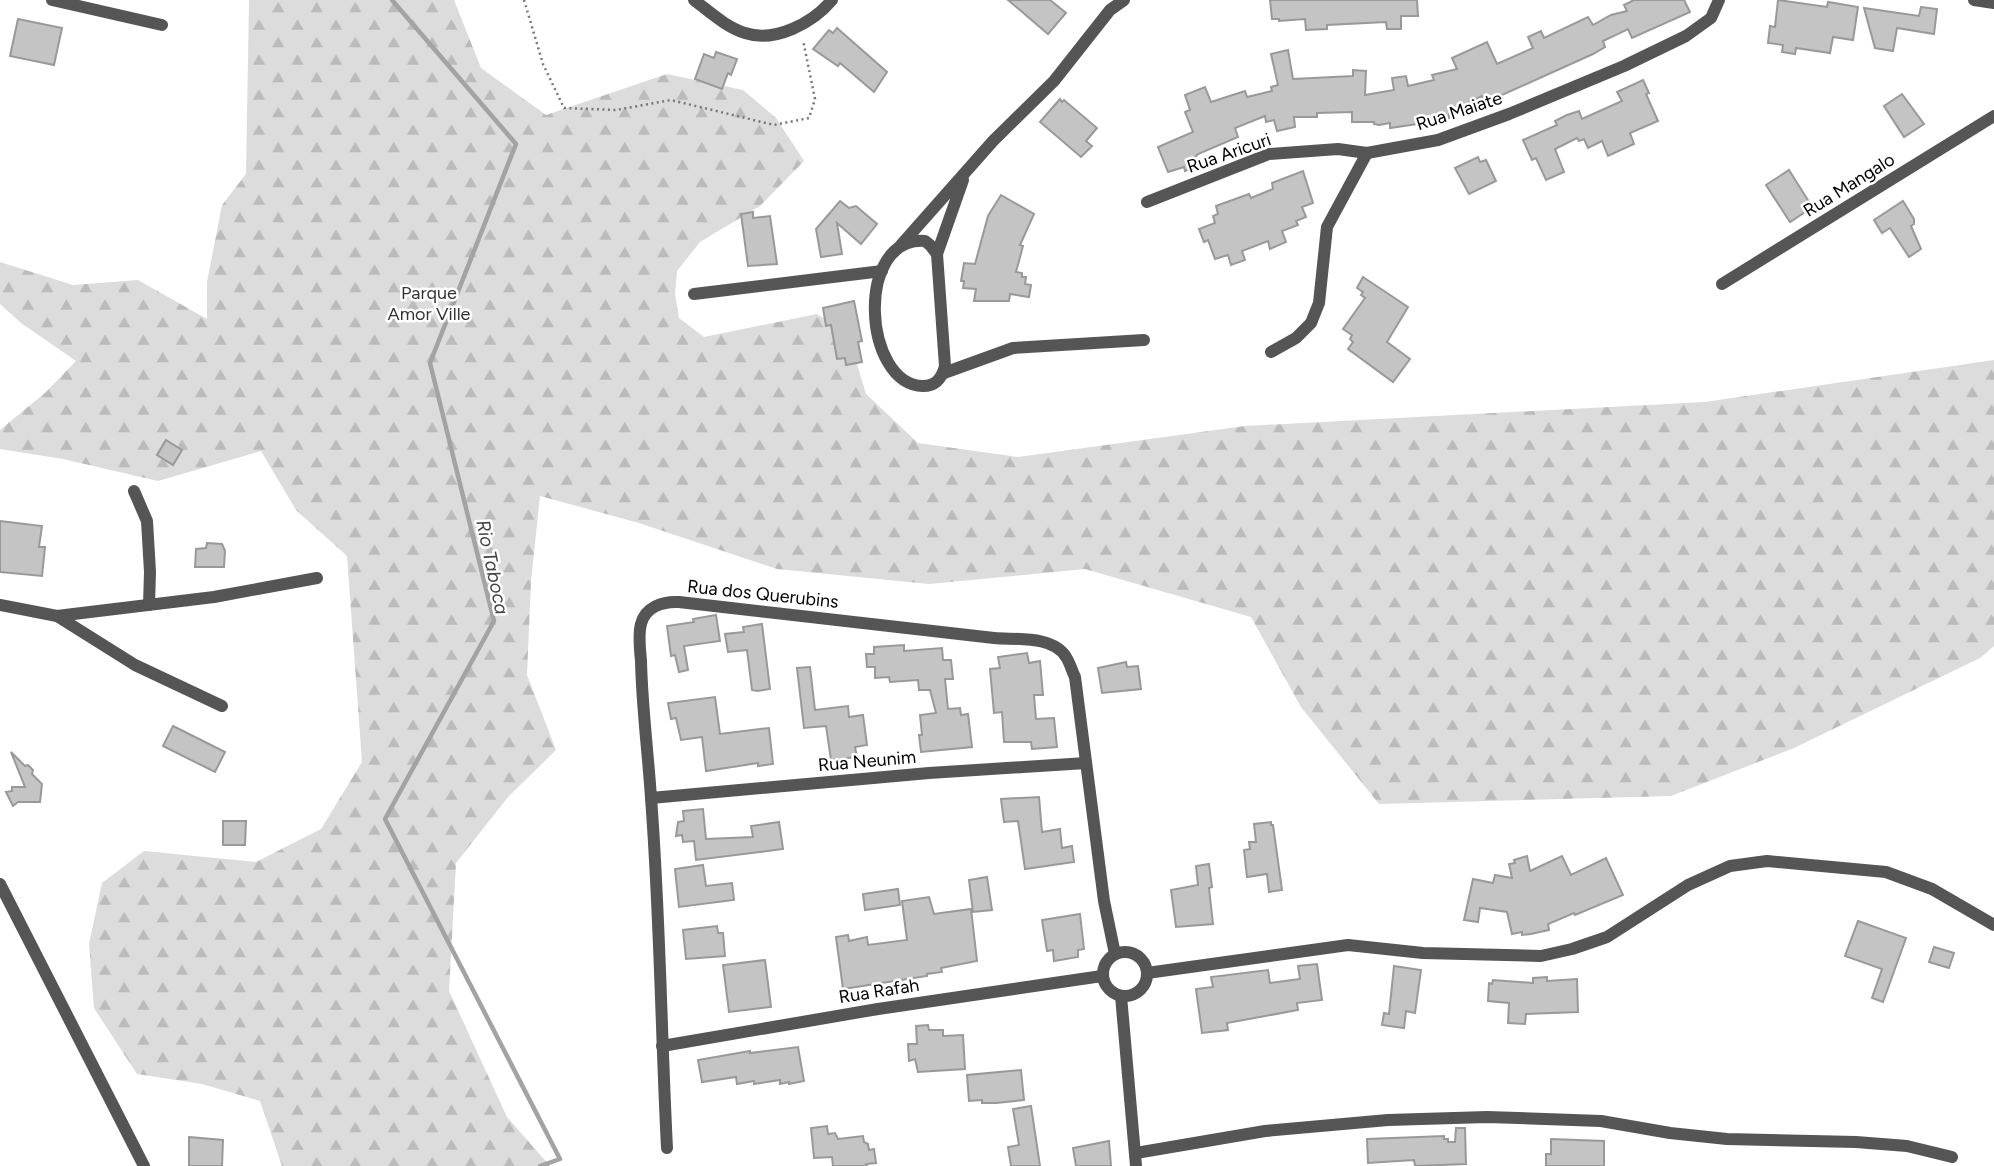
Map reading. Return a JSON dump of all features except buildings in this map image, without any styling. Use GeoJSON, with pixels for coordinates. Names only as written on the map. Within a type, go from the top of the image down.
{"type":"FeatureCollection","features":[{"type":"Feature","properties":{"kind":"street"},"geometry":{"type":"LineString","coordinates":[[52,0],[162,25]]}},
{"type":"Feature","properties":{"kind":"street"},"geometry":{"type":"LineString","coordinates":[[694,0],[730,26],[747,34],[765,36],[800,27],[822,13],[832,0]]}},
{"type":"Feature","properties":{"kind":"street"},"geometry":{"type":"LineString","coordinates":[[1124,0],[1112,5],[1054,81],[993,141],[888,258],[882,271],[874,306],[886,359],[897,376],[912,386],[929,386],[937,382],[944,373],[1013,348],[1144,340]]}},
{"type":"Feature","properties":{"kind":"street","name":"Rua Maiate"},"geometry":{"type":"LineString","coordinates":[[1367,153],[1438,140],[1624,66],[1686,36],[1711,18],[1720,0]]}},
{"type":"Feature","properties":{"kind":"street"},"geometry":{"type":"LineString","coordinates":[[1974,0],[1994,3]]}},
{"type":"Feature","properties":{"kind":"street","name":"Rua Mangalo"},"geometry":{"type":"LineString","coordinates":[[1722,284],[1994,116]]}},
{"type":"Feature","properties":{"kind":"street","name":"Rua Aricuri"},"geometry":{"type":"LineString","coordinates":[[1147,202],[1269,154],[1338,149],[1367,153]]}},
{"type":"Feature","properties":{"kind":"street"},"geometry":{"type":"LineString","coordinates":[[1271,352],[1296,338],[1311,324],[1319,303],[1326,227],[1367,153]]}},
{"type":"Feature","properties":{"kind":"street"},"geometry":{"type":"LineString","coordinates":[[944,373],[945,354],[937,254],[966,173]]}},
{"type":"Feature","properties":{"kind":"street"},"geometry":{"type":"LineString","coordinates":[[901,246],[906,243],[925,242],[937,254]]}},
{"type":"Feature","properties":{"kind":"street"},"geometry":{"type":"LineString","coordinates":[[694,294],[882,271]]}},
{"type":"Feature","properties":{"kind":"street"},"geometry":{"type":"LineString","coordinates":[[134,491],[147,521],[149,605]]}},
{"type":"Feature","properties":{"kind":"street"},"geometry":{"type":"LineString","coordinates":[[0,605],[57,616],[227,595],[317,578]]}},
{"type":"Feature","properties":{"kind":"street","name":"Rua dos Querubins"},"geometry":{"type":"LineString","coordinates":[[667,1148],[660,933],[641,680],[640,627],[643,616],[652,608],[667,602],[1048,644],[1058,648],[1066,656],[1075,677],[1104,901],[1115,954]]}},
{"type":"Feature","properties":{"kind":"street"},"geometry":{"type":"LineString","coordinates":[[57,616],[135,665],[222,706]]}},
{"type":"Feature","properties":{"kind":"street","name":"Rua Neunim"},"geometry":{"type":"LineString","coordinates":[[651,798],[929,773],[1086,763]]}},
{"type":"Feature","properties":{"kind":"street"},"geometry":{"type":"LineString","coordinates":[[1147,973],[1348,945],[1423,953],[1541,956],[1607,937],[1688,885],[1730,866],[1767,861],[1886,872],[1932,888],[1994,925]]}},
{"type":"Feature","properties":{"kind":"street"},"geometry":{"type":"LineString","coordinates":[[0,884],[144,1166]]}},
{"type":"Feature","properties":{"kind":"street"},"geometry":{"type":"LineString","coordinates":[[1126,952],[1136,955],[1144,963],[1147,973],[1143,986],[1134,994],[1121,996],[1108,989],[1102,976],[1105,963],[1115,954],[1126,952]]}},
{"type":"Feature","properties":{"kind":"street","name":"Rua Rafah"},"geometry":{"type":"LineString","coordinates":[[662,1046],[878,1009],[1102,976]]}},
{"type":"Feature","properties":{"kind":"street"},"geometry":{"type":"LineString","coordinates":[[1121,996],[1136,1159],[1265,1131],[1388,1120],[1487,1117],[1601,1121],[1670,1133],[1727,1139],[1907,1146],[1952,1157]]}},
{"type":"Feature","properties":{"kind":"path"},"geometry":{"type":"LineString","coordinates":[[524,0],[543,64],[564,108],[616,110],[671,100],[774,125],[809,118],[815,99],[800,27]]}},
{"type":"Feature","properties":{"kind":"green space","name":"Parque Amor Ville"},"geometry":{"type":"Polygon","coordinates":[[[249,0],[454,0],[481,68],[546,115],[667,74],[743,90],[776,118],[804,161],[760,206],[700,242],[677,271],[675,294],[679,318],[704,337],[817,314],[848,334],[866,394],[918,443],[1018,457],[1245,426],[1705,402],[1994,360],[1994,646],[1980,658],[1794,748],[1671,796],[1379,804],[1301,707],[1251,617],[1085,569],[929,584],[777,569],[639,523],[540,496],[531,581],[527,675],[556,750],[508,797],[456,863],[449,991],[507,1117],[550,1166],[282,1166],[260,1101],[202,1084],[137,1074],[94,1008],[89,944],[102,883],[144,851],[256,862],[321,829],[362,762],[347,556],[296,510],[261,451],[158,481],[63,459],[0,449],[0,430],[46,392],[76,361],[21,323],[0,304],[0,262],[73,285],[138,280],[207,319],[207,282],[222,205],[246,174],[249,0]]]}},
{"type":"Feature","properties":{"kind":"waterway","name":"Rio Taboca"},"geometry":{"type":"LineString","coordinates":[[392,0],[516,144],[430,363],[494,621],[385,819],[560,1159],[540,1166]]}}]}
